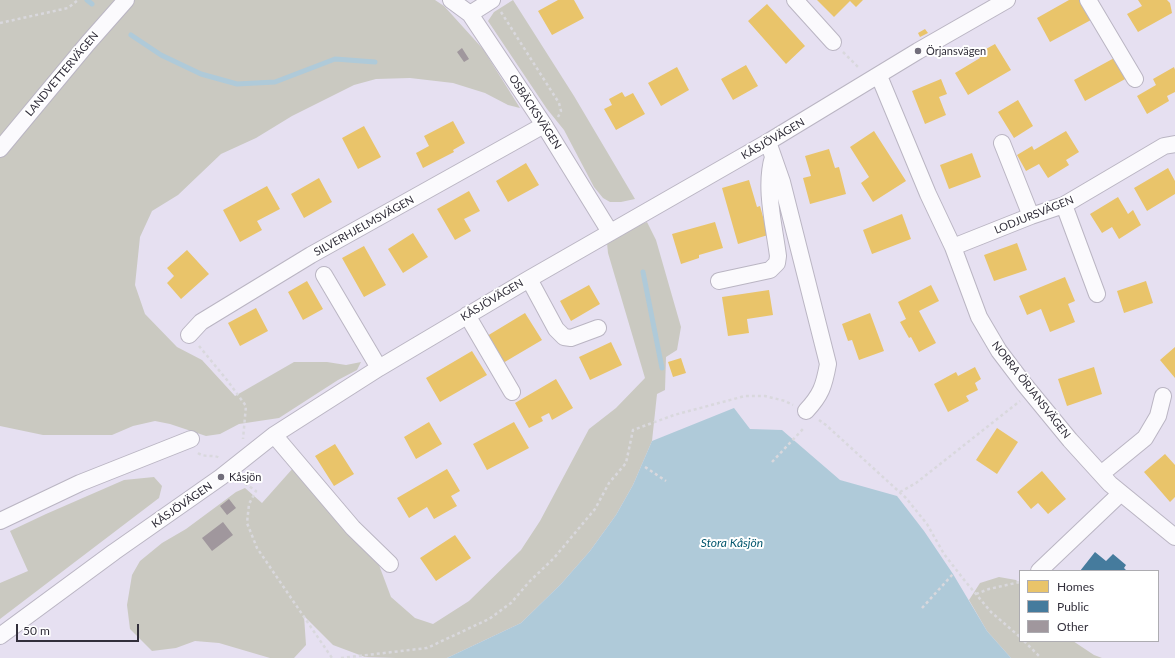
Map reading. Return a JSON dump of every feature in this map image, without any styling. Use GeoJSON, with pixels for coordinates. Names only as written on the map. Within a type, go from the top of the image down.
{"type":"FeatureCollection","features":[{"type":"Feature","properties":{"kind":"street","name":"LANDVETTERVÄGEN"},"geometry":{"type":"LineString","coordinates":[[0,149],[88,43],[126,0]]}},
{"type":"Feature","properties":{"kind":"street","name":"OSBÄCKSVÄGEN"},"geometry":{"type":"LineString","coordinates":[[451,0],[470,14],[544,125],[610,232]]}},
{"type":"Feature","properties":{"kind":"street"},"geometry":{"type":"LineString","coordinates":[[795,0],[833,42]]}},
{"type":"Feature","properties":{"kind":"street","name":"KÅSJÖVÄGEN"},"geometry":{"type":"LineString","coordinates":[[0,636],[114,552],[221,478],[274,435],[379,368],[610,232],[771,150],[874,79],[1007,0]]}},
{"type":"Feature","properties":{"kind":"street"},"geometry":{"type":"LineString","coordinates":[[1088,0],[1135,79]]}},
{"type":"Feature","properties":{"kind":"street"},"geometry":{"type":"LineString","coordinates":[[470,14],[496,6]]}},
{"type":"Feature","properties":{"kind":"street","name":"NORRA ÖRJANSVÄGEN"},"geometry":{"type":"LineString","coordinates":[[874,79],[953,247],[979,317],[999,351],[1070,440],[1110,484],[1175,537]]}},
{"type":"Feature","properties":{"kind":"street","name":"SILVERHJELMSVÄGEN"},"geometry":{"type":"LineString","coordinates":[[189,335],[201,322],[311,255],[544,125]]}},
{"type":"Feature","properties":{"kind":"street"},"geometry":{"type":"LineString","coordinates":[[1002,143],[1031,216]]}},
{"type":"Feature","properties":{"kind":"street","name":"LODJURSVÄGEN"},"geometry":{"type":"LineString","coordinates":[[953,247],[1031,216],[1064,205],[1164,146],[1175,144]]}},
{"type":"Feature","properties":{"kind":"street"},"geometry":{"type":"LineString","coordinates":[[719,281],[770,270],[777,263],[778,256],[768,181],[771,150]]}},
{"type":"Feature","properties":{"kind":"street"},"geometry":{"type":"LineString","coordinates":[[771,150],[782,182],[828,364],[825,384],[817,399],[806,411]]}},
{"type":"Feature","properties":{"kind":"street"},"geometry":{"type":"LineString","coordinates":[[1064,205],[1097,294]]}},
{"type":"Feature","properties":{"kind":"street"},"geometry":{"type":"LineString","coordinates":[[324,275],[379,368]]}},
{"type":"Feature","properties":{"kind":"street"},"geometry":{"type":"LineString","coordinates":[[529,279],[556,329],[564,337],[571,338],[598,328]]}},
{"type":"Feature","properties":{"kind":"street"},"geometry":{"type":"LineString","coordinates":[[467,315],[512,392]]}},
{"type":"Feature","properties":{"kind":"street"},"geometry":{"type":"LineString","coordinates":[[1101,474],[1145,438],[1158,416],[1163,396]]}},
{"type":"Feature","properties":{"kind":"street"},"geometry":{"type":"LineString","coordinates":[[274,435],[353,528],[390,564]]}},
{"type":"Feature","properties":{"kind":"street"},"geometry":{"type":"LineString","coordinates":[[0,521],[80,483],[191,439]]}},
{"type":"Feature","properties":{"kind":"street"},"geometry":{"type":"LineString","coordinates":[[1040,570],[1121,493]]}},
{"type":"Feature","properties":{"kind":"path"},"geometry":{"type":"LineString","coordinates":[[0,23],[68,8],[78,0]]}},
{"type":"Feature","properties":{"kind":"path"},"geometry":{"type":"LineString","coordinates":[[496,6],[559,103],[560,111],[558,117],[544,125]]}},
{"type":"Feature","properties":{"kind":"path"},"geometry":{"type":"LineString","coordinates":[[833,42],[860,70],[874,79]]}},
{"type":"Feature","properties":{"kind":"path"},"geometry":{"type":"LineString","coordinates":[[189,335],[227,380],[246,406],[244,436],[241,443]]}},
{"type":"Feature","properties":{"kind":"path"},"geometry":{"type":"LineString","coordinates":[[900,492],[916,484],[1031,393]]}},
{"type":"Feature","properties":{"kind":"path"},"geometry":{"type":"LineString","coordinates":[[341,658],[427,648],[489,619],[510,603],[554,558],[595,509],[609,483],[626,463],[634,430],[674,415],[745,396],[765,396],[786,401],[806,411],[826,425],[906,498],[927,524],[944,554],[976,594],[991,612],[1019,636]]}},
{"type":"Feature","properties":{"kind":"path"},"geometry":{"type":"LineString","coordinates":[[772,462],[803,429]]}},
{"type":"Feature","properties":{"kind":"path"},"geometry":{"type":"LineString","coordinates":[[191,439],[194,450],[202,456],[215,455],[226,461],[239,480],[256,491],[249,504],[247,523],[256,548],[332,658]]}},
{"type":"Feature","properties":{"kind":"path"},"geometry":{"type":"LineString","coordinates":[[645,467],[666,481]]}},
{"type":"Feature","properties":{"kind":"path"},"geometry":{"type":"LineString","coordinates":[[922,608],[953,574]]}},
{"type":"Feature","properties":{"kind":"path"},"geometry":{"type":"LineString","coordinates":[[976,594],[989,589],[1019,582]]}},
{"type":"Feature","properties":{"kind":"path"},"geometry":{"type":"LineString","coordinates":[[1025,642],[1041,658]]}},
{"type":"Feature","properties":{"kind":"shaded area"},"geometry":{"type":"Polygon","coordinates":[[[0,0],[435,0],[444,6],[483,49],[520,108],[508,105],[485,93],[453,83],[410,78],[376,79],[354,85],[292,116],[256,138],[221,154],[178,195],[152,211],[140,237],[135,285],[145,314],[177,347],[202,360],[235,396],[294,362],[327,362],[346,365],[361,362],[357,370],[338,380],[279,418],[239,424],[220,434],[206,436],[170,424],[155,421],[133,426],[112,435],[43,435],[0,426],[0,0]]]}},
{"type":"Feature","properties":{"kind":"shaded area"},"geometry":{"type":"Polygon","coordinates":[[[513,0],[574,96],[635,199],[621,202],[610,202],[603,198],[594,187],[564,130],[547,109],[488,21],[494,12],[513,0]]]}},
{"type":"Feature","properties":{"kind":"shaded area"},"geometry":{"type":"Polygon","coordinates":[[[647,222],[656,240],[681,327],[677,350],[666,357],[665,390],[657,394],[652,441],[633,485],[616,515],[590,551],[561,584],[521,623],[447,658],[365,657],[333,645],[304,616],[306,645],[294,658],[270,658],[219,643],[195,641],[176,648],[152,651],[130,629],[127,605],[132,575],[140,561],[162,543],[186,529],[236,492],[245,488],[262,503],[294,467],[379,565],[391,597],[415,618],[433,624],[469,601],[521,550],[540,521],[589,429],[616,408],[645,378],[608,253],[607,243],[632,228],[647,222]]]}},
{"type":"Feature","properties":{"kind":"shaded area"},"geometry":{"type":"Polygon","coordinates":[[[154,477],[162,486],[159,498],[0,619],[0,583],[28,571],[10,531],[124,480],[154,477]]]}},
{"type":"Feature","properties":{"kind":"shaded area"},"geometry":{"type":"Polygon","coordinates":[[[999,577],[1016,580],[1019,583],[1019,642],[1074,642],[1094,655],[1102,658],[1011,658],[987,631],[969,600],[980,583],[999,577]]]}},
{"type":"Feature","properties":{"kind":"water","name":"Stora Kåsjön"},"geometry":{"type":"Polygon","coordinates":[[[734,408],[750,429],[782,430],[840,480],[897,496],[924,531],[953,574],[987,631],[1011,658],[447,658],[521,623],[561,584],[590,551],[616,515],[633,485],[652,441],[734,408]]]}},
{"type":"Feature","properties":{"kind":"building: Homes"},"geometry":{"type":"Polygon","coordinates":[[[558,0],[574,0],[584,18],[552,35],[538,11],[558,0]]]}},
{"type":"Feature","properties":{"kind":"building: Homes"},"geometry":{"type":"Polygon","coordinates":[[[817,0],[863,0],[856,7],[850,1],[834,17],[817,0]]]}},
{"type":"Feature","properties":{"kind":"building: Homes"},"geometry":{"type":"Polygon","coordinates":[[[1069,0],[1080,0],[1091,20],[1050,42],[1037,18],[1069,0]]]}},
{"type":"Feature","properties":{"kind":"building: Homes"},"geometry":{"type":"Polygon","coordinates":[[[1138,0],[1167,0],[1170,3],[1172,13],[1138,32],[1127,14],[1142,6],[1138,0]]]}},
{"type":"Feature","properties":{"kind":"building: Homes"},"geometry":{"type":"Polygon","coordinates":[[[767,4],[805,46],[786,64],[748,21],[767,4]]]}},
{"type":"Feature","properties":{"kind":"building: Homes"},"geometry":{"type":"Polygon","coordinates":[[[925,29],[928,33],[920,37],[918,33],[925,29]]]}},
{"type":"Feature","properties":{"kind":"building: Homes"},"geometry":{"type":"Polygon","coordinates":[[[995,44],[1011,70],[968,95],[955,73],[980,58],[977,54],[995,44]]]}},
{"type":"Feature","properties":{"kind":"building: Homes"},"geometry":{"type":"Polygon","coordinates":[[[1116,57],[1127,78],[1085,101],[1074,80],[1116,57]]]}},
{"type":"Feature","properties":{"kind":"building: Homes"},"geometry":{"type":"Polygon","coordinates":[[[746,65],[758,86],[733,100],[721,79],[746,65]]]}},
{"type":"Feature","properties":{"kind":"building: Homes"},"geometry":{"type":"Polygon","coordinates":[[[677,67],[689,90],[661,106],[648,83],[677,67]]]}},
{"type":"Feature","properties":{"kind":"building: Homes"},"geometry":{"type":"Polygon","coordinates":[[[1174,67],[1175,92],[1167,96],[1169,101],[1147,114],[1137,96],[1156,85],[1153,79],[1174,67]]]}},
{"type":"Feature","properties":{"kind":"building: Homes"},"geometry":{"type":"Polygon","coordinates":[[[941,79],[947,94],[939,97],[946,115],[925,124],[912,91],[941,79]]]}},
{"type":"Feature","properties":{"kind":"building: Homes"},"geometry":{"type":"Polygon","coordinates":[[[622,92],[625,97],[633,93],[645,114],[616,130],[604,109],[612,105],[609,99],[622,92]]]}},
{"type":"Feature","properties":{"kind":"building: Homes"},"geometry":{"type":"Polygon","coordinates":[[[1018,100],[1033,126],[1014,138],[998,112],[1018,100]]]}},
{"type":"Feature","properties":{"kind":"building: Homes"},"geometry":{"type":"Polygon","coordinates":[[[453,121],[465,143],[453,150],[454,152],[423,168],[416,153],[429,146],[424,136],[453,121]]]}},
{"type":"Feature","properties":{"kind":"building: Homes"},"geometry":{"type":"Polygon","coordinates":[[[364,126],[381,157],[358,169],[342,138],[364,126]]]}},
{"type":"Feature","properties":{"kind":"building: Homes"},"geometry":{"type":"Polygon","coordinates":[[[874,131],[906,181],[873,202],[861,183],[869,177],[850,147],[874,131]]]}},
{"type":"Feature","properties":{"kind":"building: Homes"},"geometry":{"type":"Polygon","coordinates":[[[1066,131],[1079,152],[1066,160],[1069,165],[1048,178],[1039,164],[1026,171],[1017,155],[1032,146],[1034,150],[1066,131]]]}},
{"type":"Feature","properties":{"kind":"building: Homes"},"geometry":{"type":"Polygon","coordinates":[[[829,149],[835,168],[839,167],[846,194],[810,204],[803,178],[811,176],[805,156],[829,149]]]}},
{"type":"Feature","properties":{"kind":"building: Homes"},"geometry":{"type":"Polygon","coordinates":[[[972,153],[981,177],[949,189],[940,165],[972,153]]]}},
{"type":"Feature","properties":{"kind":"building: Homes"},"geometry":{"type":"Polygon","coordinates":[[[526,163],[539,185],[508,202],[496,181],[526,163]]]}},
{"type":"Feature","properties":{"kind":"building: Homes"},"geometry":{"type":"Polygon","coordinates":[[[1168,168],[1175,181],[1175,194],[1147,211],[1134,188],[1168,168]]]}},
{"type":"Feature","properties":{"kind":"building: Homes"},"geometry":{"type":"Polygon","coordinates":[[[319,178],[332,202],[304,218],[291,194],[319,178]]]}},
{"type":"Feature","properties":{"kind":"building: Homes"},"geometry":{"type":"Polygon","coordinates":[[[749,180],[757,207],[760,206],[768,235],[738,244],[722,188],[749,180]]]}},
{"type":"Feature","properties":{"kind":"building: Homes"},"geometry":{"type":"Polygon","coordinates":[[[267,186],[280,209],[257,221],[262,230],[240,242],[223,210],[267,186]]]}},
{"type":"Feature","properties":{"kind":"building: Homes"},"geometry":{"type":"Polygon","coordinates":[[[469,191],[480,211],[464,219],[471,231],[455,240],[437,209],[469,191]]]}},
{"type":"Feature","properties":{"kind":"building: Homes"},"geometry":{"type":"Polygon","coordinates":[[[1118,197],[1128,214],[1133,210],[1141,225],[1119,239],[1112,227],[1102,233],[1090,214],[1118,197]]]}},
{"type":"Feature","properties":{"kind":"building: Homes"},"geometry":{"type":"Polygon","coordinates":[[[902,214],[911,239],[872,254],[863,230],[902,214]]]}},
{"type":"Feature","properties":{"kind":"building: Homes"},"geometry":{"type":"Polygon","coordinates":[[[715,222],[723,248],[699,255],[699,258],[681,264],[672,234],[715,222]]]}},
{"type":"Feature","properties":{"kind":"building: Homes"},"geometry":{"type":"Polygon","coordinates":[[[413,233],[428,257],[403,273],[388,249],[413,233]]]}},
{"type":"Feature","properties":{"kind":"building: Homes"},"geometry":{"type":"Polygon","coordinates":[[[1017,243],[1027,270],[994,281],[984,255],[1017,243]]]}},
{"type":"Feature","properties":{"kind":"building: Homes"},"geometry":{"type":"Polygon","coordinates":[[[364,246],[386,285],[364,297],[342,258],[364,246]]]}},
{"type":"Feature","properties":{"kind":"building: Homes"},"geometry":{"type":"Polygon","coordinates":[[[187,250],[209,274],[181,299],[167,283],[174,276],[167,268],[187,250]]]}},
{"type":"Feature","properties":{"kind":"building: Homes"},"geometry":{"type":"Polygon","coordinates":[[[1065,277],[1075,301],[1068,304],[1075,322],[1050,332],[1041,309],[1027,315],[1019,296],[1065,277]]]}},
{"type":"Feature","properties":{"kind":"building: Homes"},"geometry":{"type":"Polygon","coordinates":[[[307,281],[323,309],[303,320],[288,292],[307,281]]]}},
{"type":"Feature","properties":{"kind":"building: Homes"},"geometry":{"type":"Polygon","coordinates":[[[1146,281],[1153,303],[1124,313],[1117,291],[1146,281]]]}},
{"type":"Feature","properties":{"kind":"building: Homes"},"geometry":{"type":"Polygon","coordinates":[[[589,285],[600,304],[571,321],[560,301],[589,285]]]}},
{"type":"Feature","properties":{"kind":"building: Homes"},"geometry":{"type":"Polygon","coordinates":[[[931,285],[939,301],[919,311],[936,343],[919,352],[911,337],[909,338],[900,322],[906,319],[898,302],[931,285]]]}},
{"type":"Feature","properties":{"kind":"building: Homes"},"geometry":{"type":"Polygon","coordinates":[[[769,290],[773,315],[747,319],[749,333],[728,336],[722,297],[769,290]]]}},
{"type":"Feature","properties":{"kind":"building: Homes"},"geometry":{"type":"Polygon","coordinates":[[[256,308],[268,331],[240,346],[228,323],[256,308]]]}},
{"type":"Feature","properties":{"kind":"building: Homes"},"geometry":{"type":"Polygon","coordinates":[[[525,313],[542,340],[503,363],[487,336],[525,313]]]}},
{"type":"Feature","properties":{"kind":"building: Homes"},"geometry":{"type":"Polygon","coordinates":[[[870,313],[884,351],[859,360],[852,340],[848,341],[842,324],[870,313]]]}},
{"type":"Feature","properties":{"kind":"building: Homes"},"geometry":{"type":"Polygon","coordinates":[[[611,342],[622,365],[590,380],[579,357],[611,342]]]}},
{"type":"Feature","properties":{"kind":"building: Homes"},"geometry":{"type":"Polygon","coordinates":[[[1175,347],[1175,378],[1160,360],[1175,347]]]}},
{"type":"Feature","properties":{"kind":"building: Homes"},"geometry":{"type":"Polygon","coordinates":[[[472,351],[487,375],[440,402],[426,378],[472,351]]]}},
{"type":"Feature","properties":{"kind":"building: Homes"},"geometry":{"type":"Polygon","coordinates":[[[681,358],[686,373],[673,377],[668,362],[681,358]]]}},
{"type":"Feature","properties":{"kind":"building: Homes"},"geometry":{"type":"Polygon","coordinates":[[[975,367],[981,379],[975,383],[978,390],[966,396],[969,401],[948,412],[934,384],[956,372],[958,376],[975,367]]]}},
{"type":"Feature","properties":{"kind":"building: Homes"},"geometry":{"type":"Polygon","coordinates":[[[1094,367],[1102,394],[1067,406],[1058,379],[1094,367]]]}},
{"type":"Feature","properties":{"kind":"building: Homes"},"geometry":{"type":"Polygon","coordinates":[[[556,379],[573,408],[552,420],[549,413],[541,417],[543,421],[529,428],[515,403],[556,379]]]}},
{"type":"Feature","properties":{"kind":"building: Homes"},"geometry":{"type":"Polygon","coordinates":[[[429,422],[442,444],[416,459],[404,437],[429,422]]]}},
{"type":"Feature","properties":{"kind":"building: Homes"},"geometry":{"type":"Polygon","coordinates":[[[514,422],[529,448],[487,470],[473,444],[514,422]]]}},
{"type":"Feature","properties":{"kind":"building: Homes"},"geometry":{"type":"Polygon","coordinates":[[[997,428],[1018,442],[997,474],[976,460],[997,428]]]}},
{"type":"Feature","properties":{"kind":"building: Homes"},"geometry":{"type":"Polygon","coordinates":[[[335,444],[354,474],[334,486],[315,456],[335,444]]]}},
{"type":"Feature","properties":{"kind":"building: Homes"},"geometry":{"type":"Polygon","coordinates":[[[1165,454],[1175,465],[1175,497],[1170,502],[1144,472],[1165,454]]]}},
{"type":"Feature","properties":{"kind":"building: Homes"},"geometry":{"type":"Polygon","coordinates":[[[447,469],[460,491],[451,496],[457,506],[434,519],[427,507],[409,518],[397,498],[447,469]]]}},
{"type":"Feature","properties":{"kind":"building: Homes"},"geometry":{"type":"Polygon","coordinates":[[[1042,471],[1066,499],[1048,514],[1038,503],[1031,509],[1017,492],[1042,471]]]}},
{"type":"Feature","properties":{"kind":"building: Homes"},"geometry":{"type":"Polygon","coordinates":[[[455,535],[471,558],[436,581],[420,558],[455,535]]]}},
{"type":"Feature","properties":{"kind":"building: Public"},"geometry":{"type":"Polygon","coordinates":[[[1095,552],[1106,561],[1113,554],[1126,565],[1124,568],[1126,570],[1081,570],[1095,552]]]}},
{"type":"Feature","properties":{"kind":"building: Other"},"geometry":{"type":"Polygon","coordinates":[[[462,48],[469,59],[464,62],[457,52],[462,48]]]}},
{"type":"Feature","properties":{"kind":"building: Other"},"geometry":{"type":"Polygon","coordinates":[[[229,499],[236,508],[227,515],[220,506],[229,499]]]}},
{"type":"Feature","properties":{"kind":"building: Other"},"geometry":{"type":"Polygon","coordinates":[[[223,522],[233,535],[212,551],[202,538],[223,522]]]}},
{"type":"Feature","properties":{"kind":"waterway"},"geometry":{"type":"LineString","coordinates":[[87,0],[92,4]]}},
{"type":"Feature","properties":{"kind":"waterway"},"geometry":{"type":"LineString","coordinates":[[131,35],[161,55],[201,74],[237,84],[275,82],[335,59],[375,62]]}},
{"type":"Feature","properties":{"kind":"waterway"},"geometry":{"type":"LineString","coordinates":[[643,272],[662,368]]}},
{"type":"Feature","properties":{"kind":"place","name":"Örjansvägen"},"geometry":{"type":"Point","coordinates":[918,51]}},
{"type":"Feature","properties":{"kind":"place","name":"Kåsjön"},"geometry":{"type":"Point","coordinates":[221,477]}}]}
